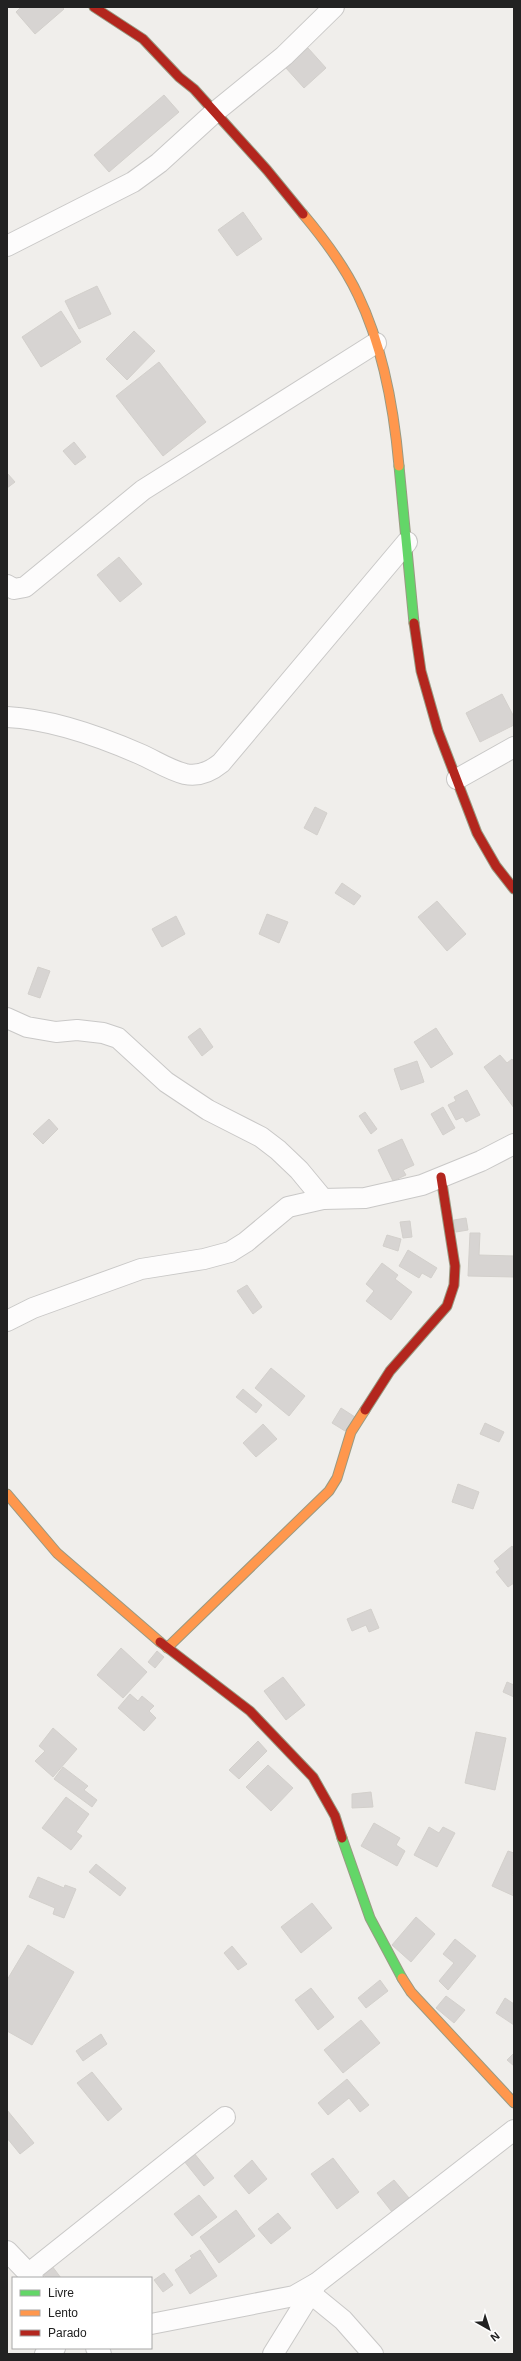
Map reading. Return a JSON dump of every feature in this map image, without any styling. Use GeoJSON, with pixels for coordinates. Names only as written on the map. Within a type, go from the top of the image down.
{"type":"FeatureCollection","features":[{"type":"Feature","properties":{"kind":"street"},"geometry":{"type":"LineString","coordinates":[[94,7],[143,39],[215,112],[267,170],[329,246],[358,295],[376,343],[395,423],[413,616],[421,671],[438,731],[477,833],[496,866],[514,889]]}},
{"type":"Feature","properties":{"kind":"street"},"geometry":{"type":"LineString","coordinates":[[7,246],[133,182],[158,163],[215,112],[284,56],[334,7]]}},
{"type":"Feature","properties":{"kind":"street"},"geometry":{"type":"LineString","coordinates":[[7,585],[14,589],[25,587],[143,490],[376,343]]}},
{"type":"Feature","properties":{"kind":"street"},"geometry":{"type":"LineString","coordinates":[[7,717],[22,718],[63,727],[110,741],[184,774],[198,775],[212,771],[221,763],[407,542]]}},
{"type":"Feature","properties":{"kind":"street"},"geometry":{"type":"LineString","coordinates":[[457,779],[514,746]]}},
{"type":"Feature","properties":{"kind":"street"},"geometry":{"type":"LineString","coordinates":[[7,1018],[27,1027],[56,1032],[77,1030],[103,1033],[118,1038],[166,1082],[208,1110],[260,1137],[278,1150],[299,1170],[323,1199]]}},
{"type":"Feature","properties":{"kind":"street"},"geometry":{"type":"LineString","coordinates":[[7,1321],[33,1308],[141,1270],[204,1259],[230,1252],[246,1242],[288,1207],[323,1199],[373,1196],[422,1185],[480,1161],[514,1144]]}},
{"type":"Feature","properties":{"kind":"street"},"geometry":{"type":"LineString","coordinates":[[168,1648],[329,1490],[337,1478],[346,1445],[355,1425],[390,1371],[447,1306],[454,1285],[455,1266],[441,1177]]}},
{"type":"Feature","properties":{"kind":"street"},"geometry":{"type":"LineString","coordinates":[[7,1494],[58,1553],[168,1648],[250,1711],[313,1777],[335,1816],[370,1918],[390,1958],[411,1992],[514,2103]]}},
{"type":"Feature","properties":{"kind":"street"},"geometry":{"type":"LineString","coordinates":[[7,2251],[31,2276],[225,2117]]}},
{"type":"Feature","properties":{"kind":"street"},"geometry":{"type":"LineString","coordinates":[[152,2324],[294,2296],[314,2288],[514,2130]]}},
{"type":"Feature","properties":{"kind":"street"},"geometry":{"type":"LineString","coordinates":[[273,2354],[314,2288]]}},
{"type":"Feature","properties":{"kind":"street"},"geometry":{"type":"LineString","coordinates":[[314,2288],[373,2354]]}},
{"type":"Feature","properties":{"kind":"building"},"geometry":{"type":"Polygon","coordinates":[[[21,7],[62,7],[64,9],[35,34],[16,12],[21,7]]]}},
{"type":"Feature","properties":{"kind":"building"},"geometry":{"type":"Polygon","coordinates":[[[308,48],[326,68],[304,88],[286,68],[308,48]]]}},
{"type":"Feature","properties":{"kind":"building"},"geometry":{"type":"Polygon","coordinates":[[[164,95],[179,112],[109,172],[94,155],[164,95]]]}},
{"type":"Feature","properties":{"kind":"building"},"geometry":{"type":"Polygon","coordinates":[[[243,212],[262,239],[237,256],[218,230],[243,212]]]}},
{"type":"Feature","properties":{"kind":"building"},"geometry":{"type":"Polygon","coordinates":[[[97,286],[111,314],[79,329],[65,301],[97,286]]]}},
{"type":"Feature","properties":{"kind":"building"},"geometry":{"type":"Polygon","coordinates":[[[61,311],[81,342],[41,367],[22,337],[61,311]]]}},
{"type":"Feature","properties":{"kind":"building"},"geometry":{"type":"Polygon","coordinates":[[[134,331],[155,351],[127,380],[106,359],[134,331]]]}},
{"type":"Feature","properties":{"kind":"building"},"geometry":{"type":"Polygon","coordinates":[[[159,362],[206,422],[163,456],[116,396],[159,362]]]}},
{"type":"Feature","properties":{"kind":"building"},"geometry":{"type":"Polygon","coordinates":[[[74,442],[86,457],[75,465],[63,451],[74,442]]]}},
{"type":"Feature","properties":{"kind":"building"},"geometry":{"type":"Polygon","coordinates":[[[7,473],[15,482],[7,488],[7,473]]]}},
{"type":"Feature","properties":{"kind":"building"},"geometry":{"type":"Polygon","coordinates":[[[119,557],[142,584],[120,602],[97,575],[119,557]]]}},
{"type":"Feature","properties":{"kind":"building"},"geometry":{"type":"Polygon","coordinates":[[[502,694],[514,717],[514,725],[480,742],[466,713],[502,694]]]}},
{"type":"Feature","properties":{"kind":"building"},"geometry":{"type":"Polygon","coordinates":[[[315,807],[327,813],[317,835],[304,828],[315,807]]]}},
{"type":"Feature","properties":{"kind":"building"},"geometry":{"type":"Polygon","coordinates":[[[342,883],[361,896],[354,905],[335,893],[342,883]]]}},
{"type":"Feature","properties":{"kind":"building"},"geometry":{"type":"Polygon","coordinates":[[[437,901],[466,934],[447,951],[418,917],[437,901]]]}},
{"type":"Feature","properties":{"kind":"building"},"geometry":{"type":"Polygon","coordinates":[[[267,914],[288,922],[279,943],[259,934],[267,914]]]}},
{"type":"Feature","properties":{"kind":"building"},"geometry":{"type":"Polygon","coordinates":[[[176,916],[185,934],[162,947],[152,929],[176,916]]]}},
{"type":"Feature","properties":{"kind":"building"},"geometry":{"type":"Polygon","coordinates":[[[38,967],[50,971],[40,998],[28,994],[38,967]]]}},
{"type":"Feature","properties":{"kind":"building"},"geometry":{"type":"Polygon","coordinates":[[[200,1028],[213,1047],[202,1056],[188,1037],[200,1028]]]}},
{"type":"Feature","properties":{"kind":"building"},"geometry":{"type":"Polygon","coordinates":[[[436,1028],[453,1054],[431,1068],[414,1042],[436,1028]]]}},
{"type":"Feature","properties":{"kind":"building"},"geometry":{"type":"Polygon","coordinates":[[[500,1055],[507,1063],[512,1059],[514,1062],[514,1108],[484,1067],[500,1055]]]}},
{"type":"Feature","properties":{"kind":"building"},"geometry":{"type":"Polygon","coordinates":[[[417,1061],[424,1082],[401,1090],[394,1069],[417,1061]]]}},
{"type":"Feature","properties":{"kind":"building"},"geometry":{"type":"Polygon","coordinates":[[[467,1090],[480,1115],[466,1122],[463,1117],[456,1120],[448,1105],[456,1101],[454,1097],[467,1090]]]}},
{"type":"Feature","properties":{"kind":"building"},"geometry":{"type":"Polygon","coordinates":[[[443,1107],[455,1128],[443,1135],[431,1114],[443,1107]]]}},
{"type":"Feature","properties":{"kind":"building"},"geometry":{"type":"Polygon","coordinates":[[[365,1112],[377,1129],[371,1134],[359,1116],[365,1112]]]}},
{"type":"Feature","properties":{"kind":"building"},"geometry":{"type":"Polygon","coordinates":[[[49,1119],[58,1129],[43,1144],[33,1134],[49,1119]]]}},
{"type":"Feature","properties":{"kind":"building"},"geometry":{"type":"Polygon","coordinates":[[[402,1139],[414,1165],[403,1170],[406,1175],[393,1181],[378,1150],[402,1139]]]}},
{"type":"Feature","properties":{"kind":"building"},"geometry":{"type":"Polygon","coordinates":[[[466,1218],[468,1230],[456,1232],[454,1220],[466,1218]]]}},
{"type":"Feature","properties":{"kind":"building"},"geometry":{"type":"Polygon","coordinates":[[[410,1221],[412,1237],[403,1238],[400,1222],[410,1221]]]}},
{"type":"Feature","properties":{"kind":"building"},"geometry":{"type":"Polygon","coordinates":[[[470,1233],[480,1233],[479,1255],[514,1256],[514,1277],[468,1276],[470,1233]]]}},
{"type":"Feature","properties":{"kind":"building"},"geometry":{"type":"Polygon","coordinates":[[[387,1235],[401,1239],[398,1251],[383,1246],[387,1235]]]}},
{"type":"Feature","properties":{"kind":"building"},"geometry":{"type":"Polygon","coordinates":[[[408,1250],[437,1268],[431,1278],[422,1273],[419,1278],[399,1266],[408,1250]]]}},
{"type":"Feature","properties":{"kind":"building"},"geometry":{"type":"Polygon","coordinates":[[[382,1263],[398,1275],[395,1279],[412,1292],[391,1320],[366,1301],[374,1291],[366,1284],[382,1263]]]}},
{"type":"Feature","properties":{"kind":"building"},"geometry":{"type":"Polygon","coordinates":[[[247,1285],[262,1307],[253,1314],[237,1291],[247,1285]]]}},
{"type":"Feature","properties":{"kind":"building"},"geometry":{"type":"Polygon","coordinates":[[[271,1368],[305,1396],[289,1416],[255,1388],[271,1368]]]}},
{"type":"Feature","properties":{"kind":"building"},"geometry":{"type":"Polygon","coordinates":[[[243,1389],[262,1405],[256,1413],[236,1397],[243,1389]]]}},
{"type":"Feature","properties":{"kind":"building"},"geometry":{"type":"Polygon","coordinates":[[[341,1408],[355,1417],[345,1431],[332,1423],[341,1408]]]}},
{"type":"Feature","properties":{"kind":"building"},"geometry":{"type":"Polygon","coordinates":[[[485,1423],[504,1432],[499,1442],[480,1434],[485,1423]]]}},
{"type":"Feature","properties":{"kind":"building"},"geometry":{"type":"Polygon","coordinates":[[[263,1424],[277,1439],[256,1457],[243,1443],[263,1424]]]}},
{"type":"Feature","properties":{"kind":"building"},"geometry":{"type":"Polygon","coordinates":[[[458,1484],[479,1492],[473,1509],[452,1502],[458,1484]]]}},
{"type":"Feature","properties":{"kind":"building"},"geometry":{"type":"Polygon","coordinates":[[[512,1546],[514,1549],[514,1583],[508,1587],[496,1572],[500,1569],[494,1561],[512,1546]]]}},
{"type":"Feature","properties":{"kind":"building"},"geometry":{"type":"Polygon","coordinates":[[[371,1609],[379,1628],[369,1632],[366,1625],[352,1631],[347,1619],[371,1609]]]}},
{"type":"Feature","properties":{"kind":"building"},"geometry":{"type":"Polygon","coordinates":[[[121,1648],[147,1672],[123,1698],[97,1675],[121,1648]]]}},
{"type":"Feature","properties":{"kind":"building"},"geometry":{"type":"Polygon","coordinates":[[[157,1651],[164,1657],[155,1668],[148,1662],[157,1651]]]}},
{"type":"Feature","properties":{"kind":"building"},"geometry":{"type":"Polygon","coordinates":[[[283,1677],[305,1705],[286,1720],[264,1691],[283,1677]]]}},
{"type":"Feature","properties":{"kind":"building"},"geometry":{"type":"Polygon","coordinates":[[[507,1682],[514,1685],[514,1697],[503,1692],[507,1682]]]}},
{"type":"Feature","properties":{"kind":"building"},"geometry":{"type":"Polygon","coordinates":[[[130,1694],[138,1701],[142,1696],[154,1706],[149,1711],[156,1718],[144,1731],[118,1708],[130,1694]]]}},
{"type":"Feature","properties":{"kind":"building"},"geometry":{"type":"Polygon","coordinates":[[[53,1728],[77,1749],[53,1777],[35,1761],[45,1751],[39,1746],[53,1728]]]}},
{"type":"Feature","properties":{"kind":"building"},"geometry":{"type":"Polygon","coordinates":[[[476,1732],[506,1738],[495,1790],[465,1783],[476,1732]]]}},
{"type":"Feature","properties":{"kind":"building"},"geometry":{"type":"Polygon","coordinates":[[[258,1741],[267,1751],[239,1779],[229,1770],[258,1741]]]}},
{"type":"Feature","properties":{"kind":"building"},"geometry":{"type":"Polygon","coordinates":[[[268,1765],[293,1788],[271,1811],[246,1787],[268,1765]]]}},
{"type":"Feature","properties":{"kind":"building"},"geometry":{"type":"Polygon","coordinates":[[[63,1767],[88,1786],[84,1790],[97,1800],[92,1807],[54,1779],[63,1767]]]}},
{"type":"Feature","properties":{"kind":"building"},"geometry":{"type":"Polygon","coordinates":[[[371,1792],[373,1807],[352,1808],[352,1794],[371,1792]]]}},
{"type":"Feature","properties":{"kind":"building"},"geometry":{"type":"Polygon","coordinates":[[[66,1797],[89,1814],[76,1832],[82,1836],[71,1850],[42,1828],[66,1797]]]}},
{"type":"Feature","properties":{"kind":"building"},"geometry":{"type":"Polygon","coordinates":[[[374,1823],[400,1838],[396,1845],[405,1851],[397,1866],[361,1846],[374,1823]]]}},
{"type":"Feature","properties":{"kind":"building"},"geometry":{"type":"Polygon","coordinates":[[[429,1827],[439,1833],[443,1827],[455,1833],[437,1867],[414,1855],[429,1827]]]}},
{"type":"Feature","properties":{"kind":"building"},"geometry":{"type":"Polygon","coordinates":[[[508,1851],[514,1853],[514,1869],[512,1875],[514,1876],[514,1896],[492,1886],[508,1851]]]}},
{"type":"Feature","properties":{"kind":"building"},"geometry":{"type":"Polygon","coordinates":[[[96,1864],[126,1888],[120,1896],[89,1872],[96,1864]]]}},
{"type":"Feature","properties":{"kind":"building"},"geometry":{"type":"Polygon","coordinates":[[[38,1877],[64,1888],[65,1885],[76,1889],[64,1918],[53,1914],[55,1908],[29,1897],[38,1877]]]}},
{"type":"Feature","properties":{"kind":"building"},"geometry":{"type":"Polygon","coordinates":[[[312,1903],[332,1928],[301,1953],[281,1927],[312,1903]]]}},
{"type":"Feature","properties":{"kind":"building"},"geometry":{"type":"Polygon","coordinates":[[[416,1917],[435,1934],[411,1962],[392,1945],[416,1917]]]}},
{"type":"Feature","properties":{"kind":"building"},"geometry":{"type":"Polygon","coordinates":[[[455,1939],[476,1956],[448,1990],[439,1981],[454,1963],[443,1954],[455,1939]]]}},
{"type":"Feature","properties":{"kind":"building"},"geometry":{"type":"Polygon","coordinates":[[[28,1945],[74,1972],[32,2045],[7,2031],[7,1980],[28,1945]]]}},
{"type":"Feature","properties":{"kind":"building"},"geometry":{"type":"Polygon","coordinates":[[[232,1946],[247,1964],[238,1970],[224,1953],[232,1946]]]}},
{"type":"Feature","properties":{"kind":"building"},"geometry":{"type":"Polygon","coordinates":[[[380,1980],[388,1991],[366,2008],[358,1998],[380,1980]]]}},
{"type":"Feature","properties":{"kind":"building"},"geometry":{"type":"Polygon","coordinates":[[[311,1988],[334,2017],[318,2030],[295,2000],[311,1988]]]}},
{"type":"Feature","properties":{"kind":"building"},"geometry":{"type":"Polygon","coordinates":[[[446,1996],[465,2010],[454,2023],[436,2008],[446,1996]]]}},
{"type":"Feature","properties":{"kind":"building"},"geometry":{"type":"Polygon","coordinates":[[[505,1998],[514,2004],[514,2025],[496,2013],[505,1998]]]}},
{"type":"Feature","properties":{"kind":"building"},"geometry":{"type":"Polygon","coordinates":[[[361,2020],[380,2043],[343,2073],[324,2050],[361,2020]]]}},
{"type":"Feature","properties":{"kind":"building"},"geometry":{"type":"Polygon","coordinates":[[[101,2034],[107,2044],[83,2061],[76,2051],[101,2034]]]}},
{"type":"Feature","properties":{"kind":"building"},"geometry":{"type":"Polygon","coordinates":[[[514,2053],[514,2066],[507,2060],[514,2053]]]}},
{"type":"Feature","properties":{"kind":"building"},"geometry":{"type":"Polygon","coordinates":[[[92,2072],[122,2109],[108,2121],[77,2083],[92,2072]]]}},
{"type":"Feature","properties":{"kind":"building"},"geometry":{"type":"Polygon","coordinates":[[[347,2079],[369,2105],[360,2112],[349,2098],[328,2115],[318,2103],[347,2079]]]}},
{"type":"Feature","properties":{"kind":"building"},"geometry":{"type":"Polygon","coordinates":[[[7,2110],[34,2143],[20,2154],[7,2138],[7,2110]]]}},
{"type":"Feature","properties":{"kind":"building"},"geometry":{"type":"Polygon","coordinates":[[[194,2153],[214,2178],[204,2186],[184,2161],[194,2153]]]}},
{"type":"Feature","properties":{"kind":"building"},"geometry":{"type":"Polygon","coordinates":[[[333,2158],[359,2192],[337,2209],[311,2174],[333,2158]]]}},
{"type":"Feature","properties":{"kind":"building"},"geometry":{"type":"Polygon","coordinates":[[[252,2160],[267,2179],[249,2194],[234,2176],[252,2160]]]}},
{"type":"Feature","properties":{"kind":"building"},"geometry":{"type":"Polygon","coordinates":[[[394,2180],[409,2198],[392,2212],[377,2193],[394,2180]]]}},
{"type":"Feature","properties":{"kind":"building"},"geometry":{"type":"Polygon","coordinates":[[[199,2195],[217,2217],[192,2236],[174,2214],[199,2195]]]}},
{"type":"Feature","properties":{"kind":"building"},"geometry":{"type":"Polygon","coordinates":[[[236,2210],[255,2236],[219,2263],[200,2237],[236,2210]]]}},
{"type":"Feature","properties":{"kind":"building"},"geometry":{"type":"Polygon","coordinates":[[[278,2213],[291,2228],[271,2244],[258,2229],[278,2213]]]}},
{"type":"Feature","properties":{"kind":"building"},"geometry":{"type":"Polygon","coordinates":[[[200,2250],[217,2276],[190,2294],[175,2270],[192,2258],[190,2256],[200,2250]]]}},
{"type":"Feature","properties":{"kind":"building"},"geometry":{"type":"Polygon","coordinates":[[[52,2266],[60,2277],[45,2277],[43,2273],[52,2266]]]}},
{"type":"Feature","properties":{"kind":"building"},"geometry":{"type":"Polygon","coordinates":[[[164,2273],[173,2285],[163,2292],[154,2280],[164,2273]]]}},
{"type":"Feature","properties":{"kind":"traffic: fast"},"geometry":{"type":"LineString","coordinates":[[399,466],[414,623]]}},
{"type":"Feature","properties":{"kind":"traffic: fast"},"geometry":{"type":"LineString","coordinates":[[342,1838],[370,1918],[402,1978]]}},
{"type":"Feature","properties":{"kind":"traffic: slow"},"geometry":{"type":"LineString","coordinates":[[303,214],[340,263],[358,295],[367,315],[381,357],[386,379],[394,423],[399,466]]}},
{"type":"Feature","properties":{"kind":"traffic: slow"},"geometry":{"type":"LineString","coordinates":[[167,1648],[329,1491],[337,1478],[351,1432],[365,1410]]}},
{"type":"Feature","properties":{"kind":"traffic: slow"},"geometry":{"type":"LineString","coordinates":[[7,1494],[57,1553],[160,1642]]}},
{"type":"Feature","properties":{"kind":"traffic: slow"},"geometry":{"type":"LineString","coordinates":[[402,1978],[411,1992],[514,2103]]}},
{"type":"Feature","properties":{"kind":"traffic: jam"},"geometry":{"type":"LineString","coordinates":[[94,7],[143,39],[179,77],[194,89],[267,170],[303,214]]}},
{"type":"Feature","properties":{"kind":"traffic: jam"},"geometry":{"type":"LineString","coordinates":[[414,623],[421,671],[438,731],[477,833],[496,866],[514,889]]}},
{"type":"Feature","properties":{"kind":"traffic: jam"},"geometry":{"type":"LineString","coordinates":[[365,1410],[390,1371],[447,1306],[454,1285],[455,1266],[441,1177]]}},
{"type":"Feature","properties":{"kind":"traffic: jam"},"geometry":{"type":"LineString","coordinates":[[160,1642],[250,1711],[313,1777],[335,1816],[342,1838]]}}]}
